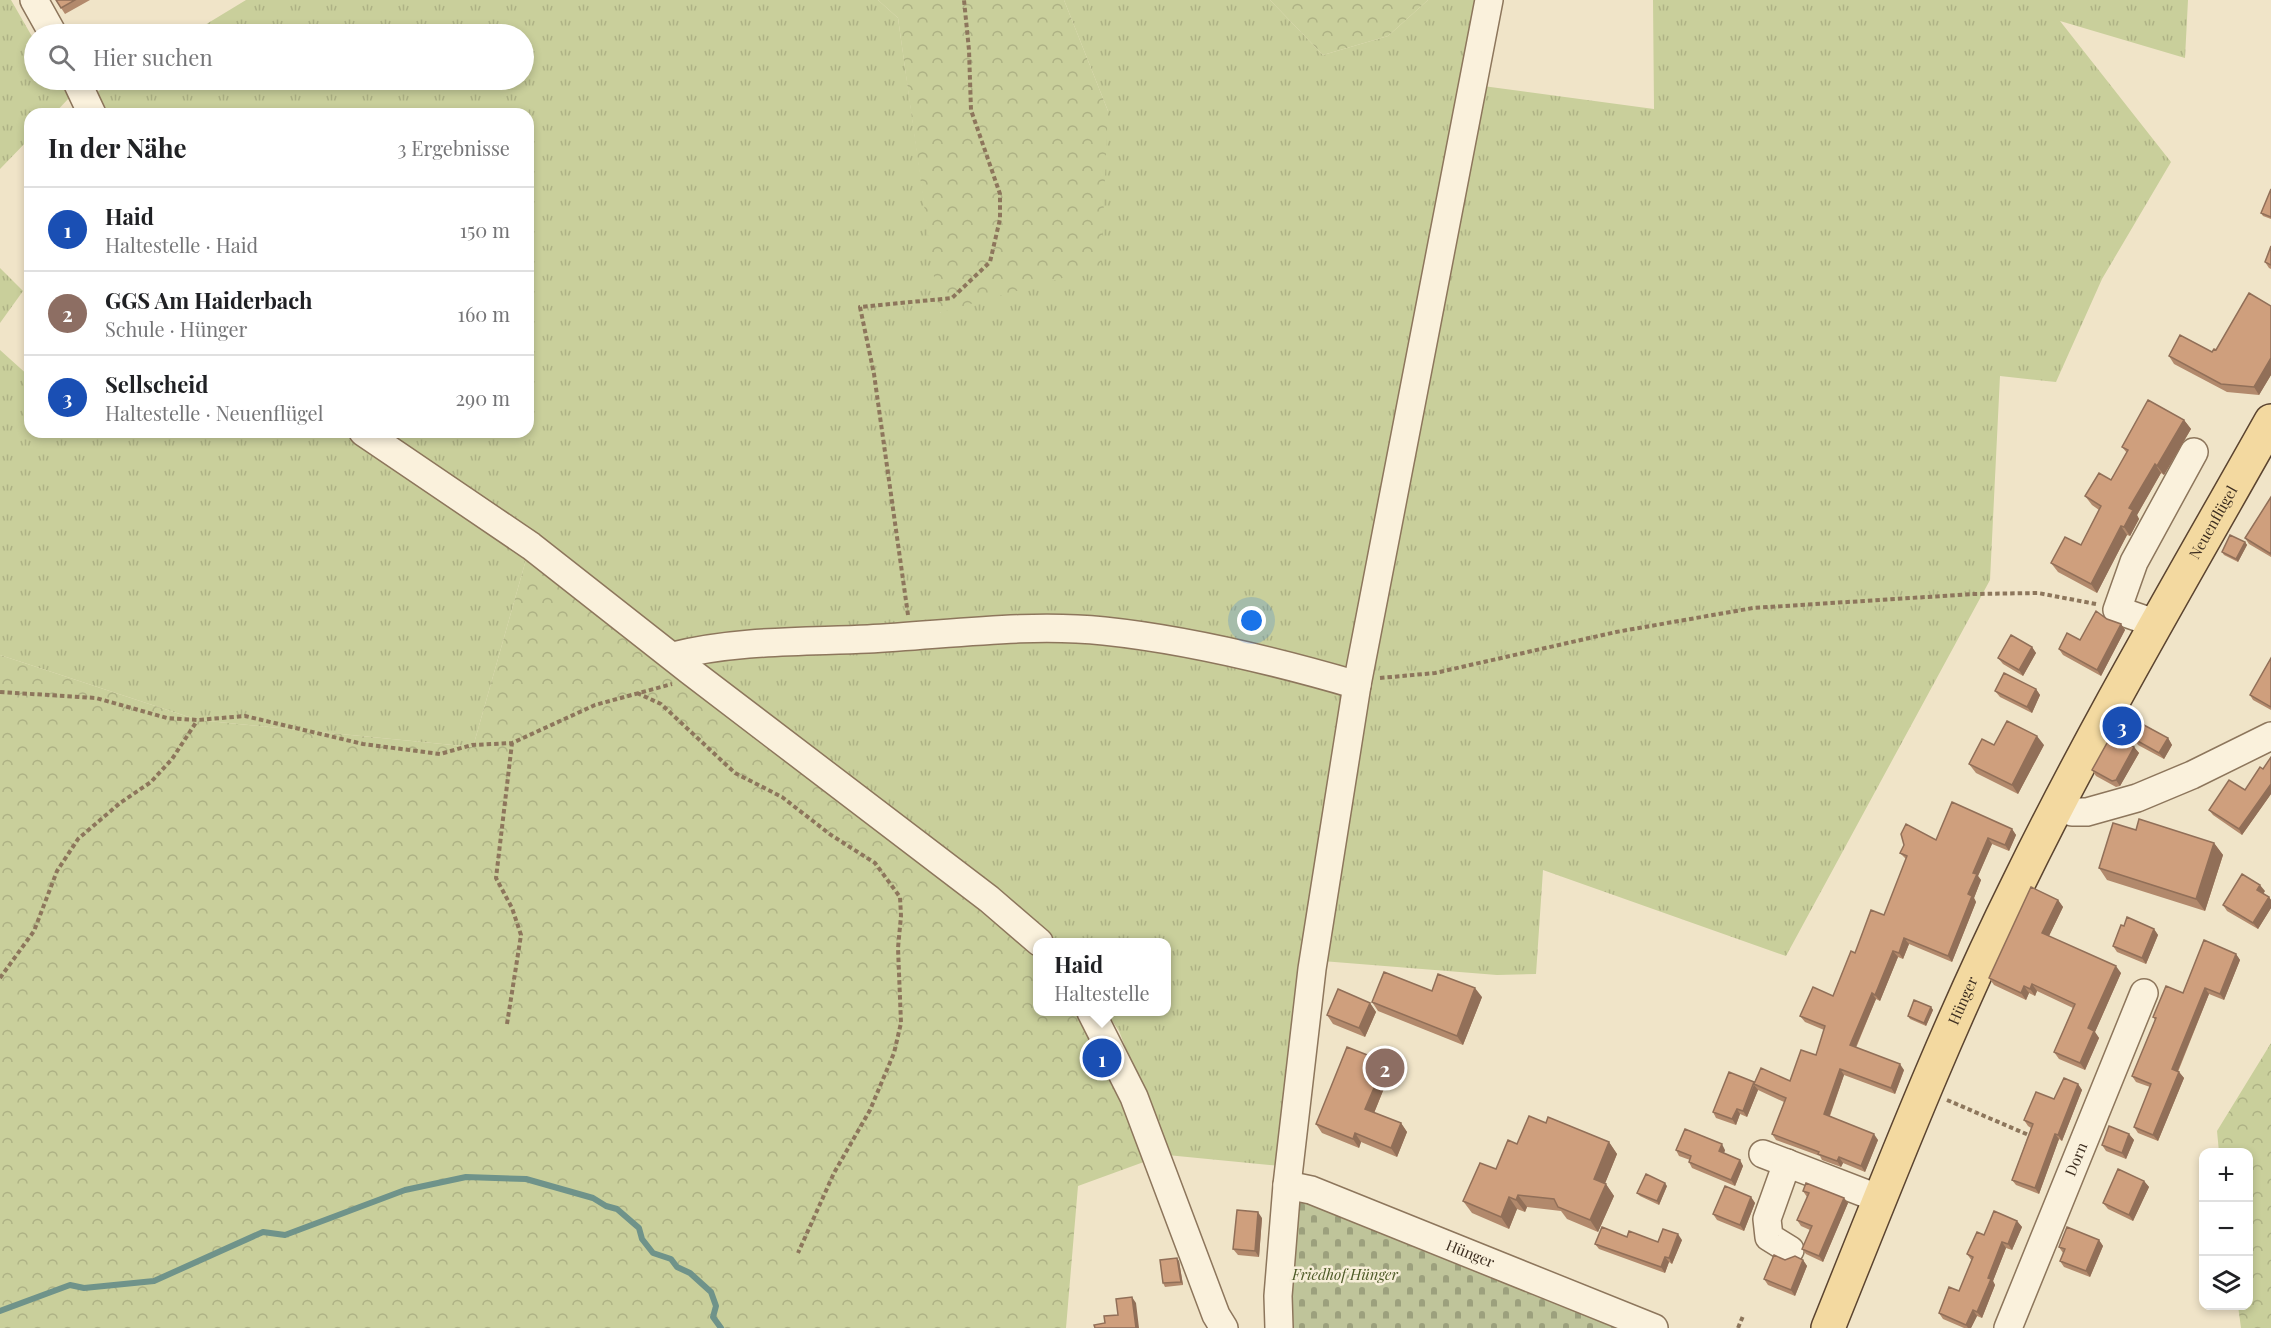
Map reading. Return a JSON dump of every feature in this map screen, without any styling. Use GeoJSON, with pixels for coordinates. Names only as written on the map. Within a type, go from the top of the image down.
{"type":"FeatureCollection","features":[{"type":"Feature","properties":{"kind":"main road","name":"Neuenflügel"},"geometry":{"type":"LineString","coordinates":[[2057,807],[2271,421]]}},
{"type":"Feature","properties":{"kind":"main road","name":"Hünger"},"geometry":{"type":"LineString","coordinates":[[1828,1328],[1924,1090],[2013,894],[2057,807]]}},
{"type":"Feature","properties":{"kind":"street"},"geometry":{"type":"LineString","coordinates":[[34,0],[47,24]]}},
{"type":"Feature","properties":{"kind":"street"},"geometry":{"type":"LineString","coordinates":[[1279,1328],[1278,1296],[1287,1185],[1312,969],[1358,685],[1489,0]]}},
{"type":"Feature","properties":{"kind":"street"},"geometry":{"type":"LineString","coordinates":[[81,90],[89,108]]}},
{"type":"Feature","properties":{"kind":"street"},"geometry":{"type":"LineString","coordinates":[[372,438],[531,546],[989,899],[1035,938]]}},
{"type":"Feature","properties":{"kind":"street"},"geometry":{"type":"LineString","coordinates":[[2157,624],[2117,610],[2134,562],[2194,452]]}},
{"type":"Feature","properties":{"kind":"street"},"geometry":{"type":"LineString","coordinates":[[682,664],[705,648],[1000,630],[1103,631],[1249,655],[1358,685]]}},
{"type":"Feature","properties":{"kind":"street"},"geometry":{"type":"LineString","coordinates":[[2057,807],[2072,812],[2087,812],[2137,798],[2192,775],[2271,736]]}},
{"type":"Feature","properties":{"kind":"street","name":"Dorn"},"geometry":{"type":"LineString","coordinates":[[2008,1328],[2144,993]]}},
{"type":"Feature","properties":{"kind":"street"},"geometry":{"type":"LineString","coordinates":[[1094,1016],[1129,1086],[1182,1230],[1216,1315],[1224,1328]]}},
{"type":"Feature","properties":{"kind":"street"},"geometry":{"type":"LineString","coordinates":[[1790,1250],[1769,1237],[1767,1219],[1775,1159],[1880,1199]]}},
{"type":"Feature","properties":{"kind":"street","name":"Hünger"},"geometry":{"type":"LineString","coordinates":[[1287,1185],[1311,1191],[1654,1328]]}},
{"type":"Feature","properties":{"kind":"path"},"geometry":{"type":"LineString","coordinates":[[911,637],[874,374],[860,307],[952,298],[990,262],[1000,219],[1000,194],[971,110],[969,50],[964,0]]}},
{"type":"Feature","properties":{"kind":"path"},"geometry":{"type":"LineString","coordinates":[[1358,685],[1370,678],[1435,674],[1605,635],[1753,608],[1974,594],[2038,594],[2117,610]]}},
{"type":"Feature","properties":{"kind":"path"},"geometry":{"type":"LineString","coordinates":[[0,692],[96,698],[167,718],[198,720],[245,716],[363,744],[440,754],[472,746],[512,743],[595,705],[669,686],[682,664]]}},
{"type":"Feature","properties":{"kind":"path"},"geometry":{"type":"LineString","coordinates":[[637,693],[661,704],[735,773],[782,797],[831,835],[875,862],[900,897],[898,948],[902,1023],[894,1053],[870,1110],[834,1173],[798,1253]]}},
{"type":"Feature","properties":{"kind":"path"},"geometry":{"type":"LineString","coordinates":[[0,978],[34,931],[57,871],[78,839],[120,803],[151,782],[172,759],[198,720]]}},
{"type":"Feature","properties":{"kind":"path"},"geometry":{"type":"LineString","coordinates":[[507,1024],[521,935],[513,908],[496,878],[512,743]]}},
{"type":"Feature","properties":{"kind":"path"},"geometry":{"type":"LineString","coordinates":[[1924,1090],[2039,1140]]}},
{"type":"Feature","properties":{"kind":"path"},"geometry":{"type":"LineString","coordinates":[[1738,1328],[1743,1316]]}},
{"type":"Feature","properties":{"kind":"green space"},"geometry":{"type":"Polygon","coordinates":[[[0,0],[11,0],[25,24],[24,90],[64,90],[69,98],[60,108],[24,108],[24,144],[0,169],[0,0]]]}},
{"type":"Feature","properties":{"kind":"green space"},"geometry":{"type":"Polygon","coordinates":[[[246,0],[878,0],[898,18],[940,313],[1108,111],[1064,0],[1270,0],[1323,55],[1388,36],[1428,0],[1479,0],[1280,1166],[1167,1155],[1119,1031],[1109,1016],[1171,1016],[1171,938],[1052,938],[979,877],[389,438],[534,438],[534,108],[105,108],[97,92],[100,90],[534,90],[534,24],[206,24],[246,0]]]}},
{"type":"Feature","properties":{"kind":"green space"},"geometry":{"type":"Polygon","coordinates":[[[878,0],[1064,0],[1108,111],[1101,267],[939,313],[898,18],[878,0]]]}},
{"type":"Feature","properties":{"kind":"green space"},"geometry":{"type":"Polygon","coordinates":[[[1270,0],[1428,0],[1388,36],[1323,55],[1270,0]]]}},
{"type":"Feature","properties":{"kind":"green space"},"geometry":{"type":"Polygon","coordinates":[[[1653,0],[2188,0],[2185,58],[2060,21],[2171,162],[2102,279],[2056,382],[2000,376],[1990,580],[1786,956],[1543,870],[1536,974],[1497,975],[1322,961],[1372,666],[1483,86],[1654,109],[1653,0]]]}},
{"type":"Feature","properties":{"kind":"green space"},"geometry":{"type":"Polygon","coordinates":[[[0,268],[23,291],[0,323],[0,268]]]}},
{"type":"Feature","properties":{"kind":"green space"},"geometry":{"type":"Polygon","coordinates":[[[0,350],[24,372],[24,438],[355,438],[527,556],[473,747],[198,720],[0,655],[0,350]]]}},
{"type":"Feature","properties":{"kind":"green space"},"geometry":{"type":"Polygon","coordinates":[[[527,556],[1026,942],[1033,950],[1033,1016],[1080,1016],[1152,1159],[1078,1186],[1066,1328],[0,1328],[0,655],[198,720],[473,747],[527,556]]]}},
{"type":"Feature","properties":{"kind":"green space"},"geometry":{"type":"Polygon","coordinates":[[[2271,1043],[2271,1328],[2241,1328],[2239,1310],[2253,1310],[2253,1148],[2219,1148],[2217,1131],[2271,1043]]]}},
{"type":"Feature","properties":{"kind":"green space","name":"Friedhof Hünger"},"geometry":{"type":"Polygon","coordinates":[[[1307,1200],[1622,1328],[1291,1328],[1290,1295],[1298,1202],[1307,1200]]]}},
{"type":"Feature","properties":{"kind":"building"},"geometry":{"type":"Polygon","coordinates":[[[56,0],[75,0],[61,8],[56,0]]]}},
{"type":"Feature","properties":{"kind":"building"},"geometry":{"type":"Polygon","coordinates":[[[2271,189],[2271,217],[2261,213],[2271,189]]]}},
{"type":"Feature","properties":{"kind":"building"},"geometry":{"type":"Polygon","coordinates":[[[2271,246],[2271,265],[2265,262],[2271,246]]]}},
{"type":"Feature","properties":{"kind":"building"},"geometry":{"type":"Polygon","coordinates":[[[2249,293],[2271,306],[2271,358],[2254,387],[2221,384],[2169,356],[2180,335],[2212,352],[2216,350],[2249,293]]]}},
{"type":"Feature","properties":{"kind":"building"},"geometry":{"type":"Polygon","coordinates":[[[2148,400],[2184,420],[2129,508],[2133,510],[2124,527],[2121,526],[2091,584],[2051,563],[2065,537],[2081,545],[2101,506],[2085,496],[2099,473],[2111,480],[2128,450],[2122,447],[2148,400]]]}},
{"type":"Feature","properties":{"kind":"building"},"geometry":{"type":"Polygon","coordinates":[[[2271,497],[2271,554],[2245,538],[2271,497]]]}},
{"type":"Feature","properties":{"kind":"building"},"geometry":{"type":"Polygon","coordinates":[[[2230,535],[2245,542],[2236,559],[2222,552],[2230,535]]]}},
{"type":"Feature","properties":{"kind":"building"},"geometry":{"type":"Polygon","coordinates":[[[2096,611],[2107,619],[2121,624],[2097,670],[2059,649],[2067,633],[2080,640],[2096,611]]]}},
{"type":"Feature","properties":{"kind":"building"},"geometry":{"type":"Polygon","coordinates":[[[2011,635],[2032,647],[2019,670],[1998,658],[2011,635]]]}},
{"type":"Feature","properties":{"kind":"building"},"geometry":{"type":"Polygon","coordinates":[[[2271,658],[2271,707],[2250,695],[2271,658]]]}},
{"type":"Feature","properties":{"kind":"building"},"geometry":{"type":"Polygon","coordinates":[[[2004,673],[2036,689],[2027,707],[1995,691],[2004,673]]]}},
{"type":"Feature","properties":{"kind":"building"},"geometry":{"type":"Polygon","coordinates":[[[2007,721],[2037,736],[2012,785],[1969,764],[1982,739],[1994,745],[2007,721]]]}},
{"type":"Feature","properties":{"kind":"building"},"geometry":{"type":"Polygon","coordinates":[[[2142,724],[2168,738],[2159,753],[2134,739],[2142,724]]]}},
{"type":"Feature","properties":{"kind":"building"},"geometry":{"type":"Polygon","coordinates":[[[2112,734],[2134,747],[2116,780],[2112,781],[2092,770],[2112,734]]]}},
{"type":"Feature","properties":{"kind":"building"},"geometry":{"type":"Polygon","coordinates":[[[2271,757],[2271,784],[2239,829],[2209,810],[2229,780],[2245,790],[2260,767],[2263,769],[2271,757]]]}},
{"type":"Feature","properties":{"kind":"building"},"geometry":{"type":"Polygon","coordinates":[[[1952,802],[2012,829],[2005,845],[1988,838],[1973,873],[1977,874],[1968,894],[1972,896],[1948,956],[1904,938],[1899,953],[1893,951],[1875,995],[1872,993],[1850,1045],[1900,1064],[1891,1088],[1840,1069],[1824,1114],[1874,1134],[1861,1166],[1839,1157],[1837,1161],[1772,1134],[1786,1098],[1754,1084],[1761,1068],[1790,1081],[1801,1050],[1816,1055],[1825,1026],[1800,1016],[1813,987],[1833,996],[1851,951],[1855,953],[1871,910],[1884,915],[1907,856],[1900,853],[1904,845],[1901,834],[1906,824],[1936,840],[1952,802]]]}},
{"type":"Feature","properties":{"kind":"building"},"geometry":{"type":"Polygon","coordinates":[[[2139,819],[2214,843],[2196,899],[2099,868],[2113,823],[2136,830],[2139,819]]]}},
{"type":"Feature","properties":{"kind":"building"},"geometry":{"type":"Polygon","coordinates":[[[2242,874],[2260,885],[2257,890],[2269,897],[2253,923],[2223,905],[2242,874]]]}},
{"type":"Feature","properties":{"kind":"building"},"geometry":{"type":"Polygon","coordinates":[[[2031,887],[2058,900],[2042,933],[2116,966],[2088,1028],[2094,1031],[2080,1063],[2054,1052],[2075,1004],[2032,984],[2030,989],[2024,986],[2021,993],[1989,978],[2031,887]]]}},
{"type":"Feature","properties":{"kind":"building"},"geometry":{"type":"Polygon","coordinates":[[[2127,917],[2154,929],[2142,958],[2113,946],[2121,925],[2124,926],[2127,917]]]}},
{"type":"Feature","properties":{"kind":"building"},"geometry":{"type":"Polygon","coordinates":[[[2204,940],[2236,954],[2220,994],[2205,988],[2172,1069],[2179,1072],[2153,1135],[2134,1127],[2151,1084],[2132,1076],[2156,1018],[2153,1017],[2166,986],[2183,993],[2204,940]]]}},
{"type":"Feature","properties":{"kind":"building"},"geometry":{"type":"Polygon","coordinates":[[[1384,972],[1432,991],[1438,974],[1475,988],[1457,1036],[1372,1002],[1384,972]]]}},
{"type":"Feature","properties":{"kind":"building"},"geometry":{"type":"Polygon","coordinates":[[[1338,989],[1370,1003],[1359,1028],[1327,1015],[1338,989]]]}},
{"type":"Feature","properties":{"kind":"building"},"geometry":{"type":"Polygon","coordinates":[[[1914,1000],[1931,1007],[1924,1023],[1908,1016],[1914,1000]]]}},
{"type":"Feature","properties":{"kind":"building"},"geometry":{"type":"Polygon","coordinates":[[[1347,1047],[1385,1062],[1365,1109],[1401,1123],[1391,1148],[1355,1133],[1353,1139],[1316,1124],[1347,1047]]]}},
{"type":"Feature","properties":{"kind":"building"},"geometry":{"type":"Polygon","coordinates":[[[1729,1072],[1754,1082],[1743,1111],[1737,1109],[1732,1119],[1713,1112],[1729,1072]]]}},
{"type":"Feature","properties":{"kind":"building"},"geometry":{"type":"Polygon","coordinates":[[[2064,1078],[2078,1084],[2058,1135],[2055,1134],[2035,1188],[2012,1180],[2033,1124],[2024,1120],[2036,1092],[2054,1099],[2064,1078]]]}},
{"type":"Feature","properties":{"kind":"building"},"geometry":{"type":"Polygon","coordinates":[[[1529,1116],[1546,1123],[1548,1117],[1609,1142],[1594,1179],[1606,1184],[1590,1220],[1558,1207],[1554,1199],[1518,1195],[1516,1200],[1509,1197],[1501,1217],[1463,1201],[1480,1163],[1496,1169],[1508,1140],[1517,1144],[1529,1116]]]}},
{"type":"Feature","properties":{"kind":"building"},"geometry":{"type":"Polygon","coordinates":[[[2109,1126],[2129,1134],[2122,1153],[2102,1145],[2109,1126]]]}},
{"type":"Feature","properties":{"kind":"building"},"geometry":{"type":"Polygon","coordinates":[[[1685,1129],[1722,1144],[1719,1151],[1740,1160],[1731,1180],[1689,1162],[1691,1156],[1676,1150],[1685,1129]]]}},
{"type":"Feature","properties":{"kind":"building"},"geometry":{"type":"Polygon","coordinates":[[[2118,1169],[2144,1181],[2129,1215],[2103,1203],[2118,1169]]]}},
{"type":"Feature","properties":{"kind":"building"},"geometry":{"type":"Polygon","coordinates":[[[1646,1174],[1665,1183],[1657,1201],[1637,1193],[1646,1174]]]}},
{"type":"Feature","properties":{"kind":"building"},"geometry":{"type":"Polygon","coordinates":[[[1806,1183],[1844,1198],[1819,1256],[1802,1249],[1812,1226],[1797,1220],[1809,1193],[1803,1191],[1806,1183]]]}},
{"type":"Feature","properties":{"kind":"building"},"geometry":{"type":"Polygon","coordinates":[[[1725,1186],[1751,1197],[1740,1225],[1713,1214],[1725,1186]]]}},
{"type":"Feature","properties":{"kind":"building"},"geometry":{"type":"Polygon","coordinates":[[[1237,1210],[1258,1212],[1255,1251],[1233,1249],[1237,1210]]]}},
{"type":"Feature","properties":{"kind":"building"},"geometry":{"type":"Polygon","coordinates":[[[1994,1211],[2017,1221],[2008,1244],[2002,1242],[1988,1278],[1991,1279],[1977,1312],[1973,1310],[1966,1325],[1939,1313],[1949,1287],[1959,1291],[1973,1257],[1967,1254],[1977,1232],[1984,1235],[1994,1211]]]}},
{"type":"Feature","properties":{"kind":"building"},"geometry":{"type":"Polygon","coordinates":[[[1602,1227],[1627,1237],[1629,1231],[1658,1242],[1663,1229],[1678,1234],[1669,1258],[1665,1257],[1661,1267],[1595,1244],[1602,1227]]]}},
{"type":"Feature","properties":{"kind":"building"},"geometry":{"type":"Polygon","coordinates":[[[2067,1227],[2099,1240],[2086,1271],[2060,1261],[2065,1249],[2059,1247],[2067,1227]]]}},
{"type":"Feature","properties":{"kind":"building"},"geometry":{"type":"Polygon","coordinates":[[[1774,1255],[1785,1260],[1795,1256],[1803,1260],[1791,1290],[1764,1279],[1774,1255]]]}},
{"type":"Feature","properties":{"kind":"building"},"geometry":{"type":"Polygon","coordinates":[[[1177,1258],[1181,1282],[1163,1283],[1160,1260],[1177,1258]]]}},
{"type":"Feature","properties":{"kind":"building"},"geometry":{"type":"Polygon","coordinates":[[[1132,1297],[1136,1328],[1095,1328],[1094,1325],[1105,1323],[1104,1316],[1118,1315],[1116,1299],[1132,1297]]]}},
{"type":"Feature","properties":{"kind":"waterway"},"geometry":{"type":"LineString","coordinates":[[0,1311],[70,1285],[84,1288],[154,1281],[263,1232],[285,1235],[405,1190],[466,1177],[526,1179],[593,1198],[606,1206],[617,1209],[639,1228],[642,1239],[653,1253],[671,1259],[677,1267],[690,1273],[711,1292],[716,1306],[713,1317],[721,1328]]}},
{"type":"Feature","properties":{"kind":"place","name":"Sellscheid"},"geometry":{"type":"Point","coordinates":[2122,726]}},
{"type":"Feature","properties":{"kind":"place","name":"Haid"},"geometry":{"type":"Point","coordinates":[1102,1058]}},
{"type":"Feature","properties":{"kind":"place","name":"GGS Am Haiderbach"},"geometry":{"type":"Point","coordinates":[1385,1068]}}]}
